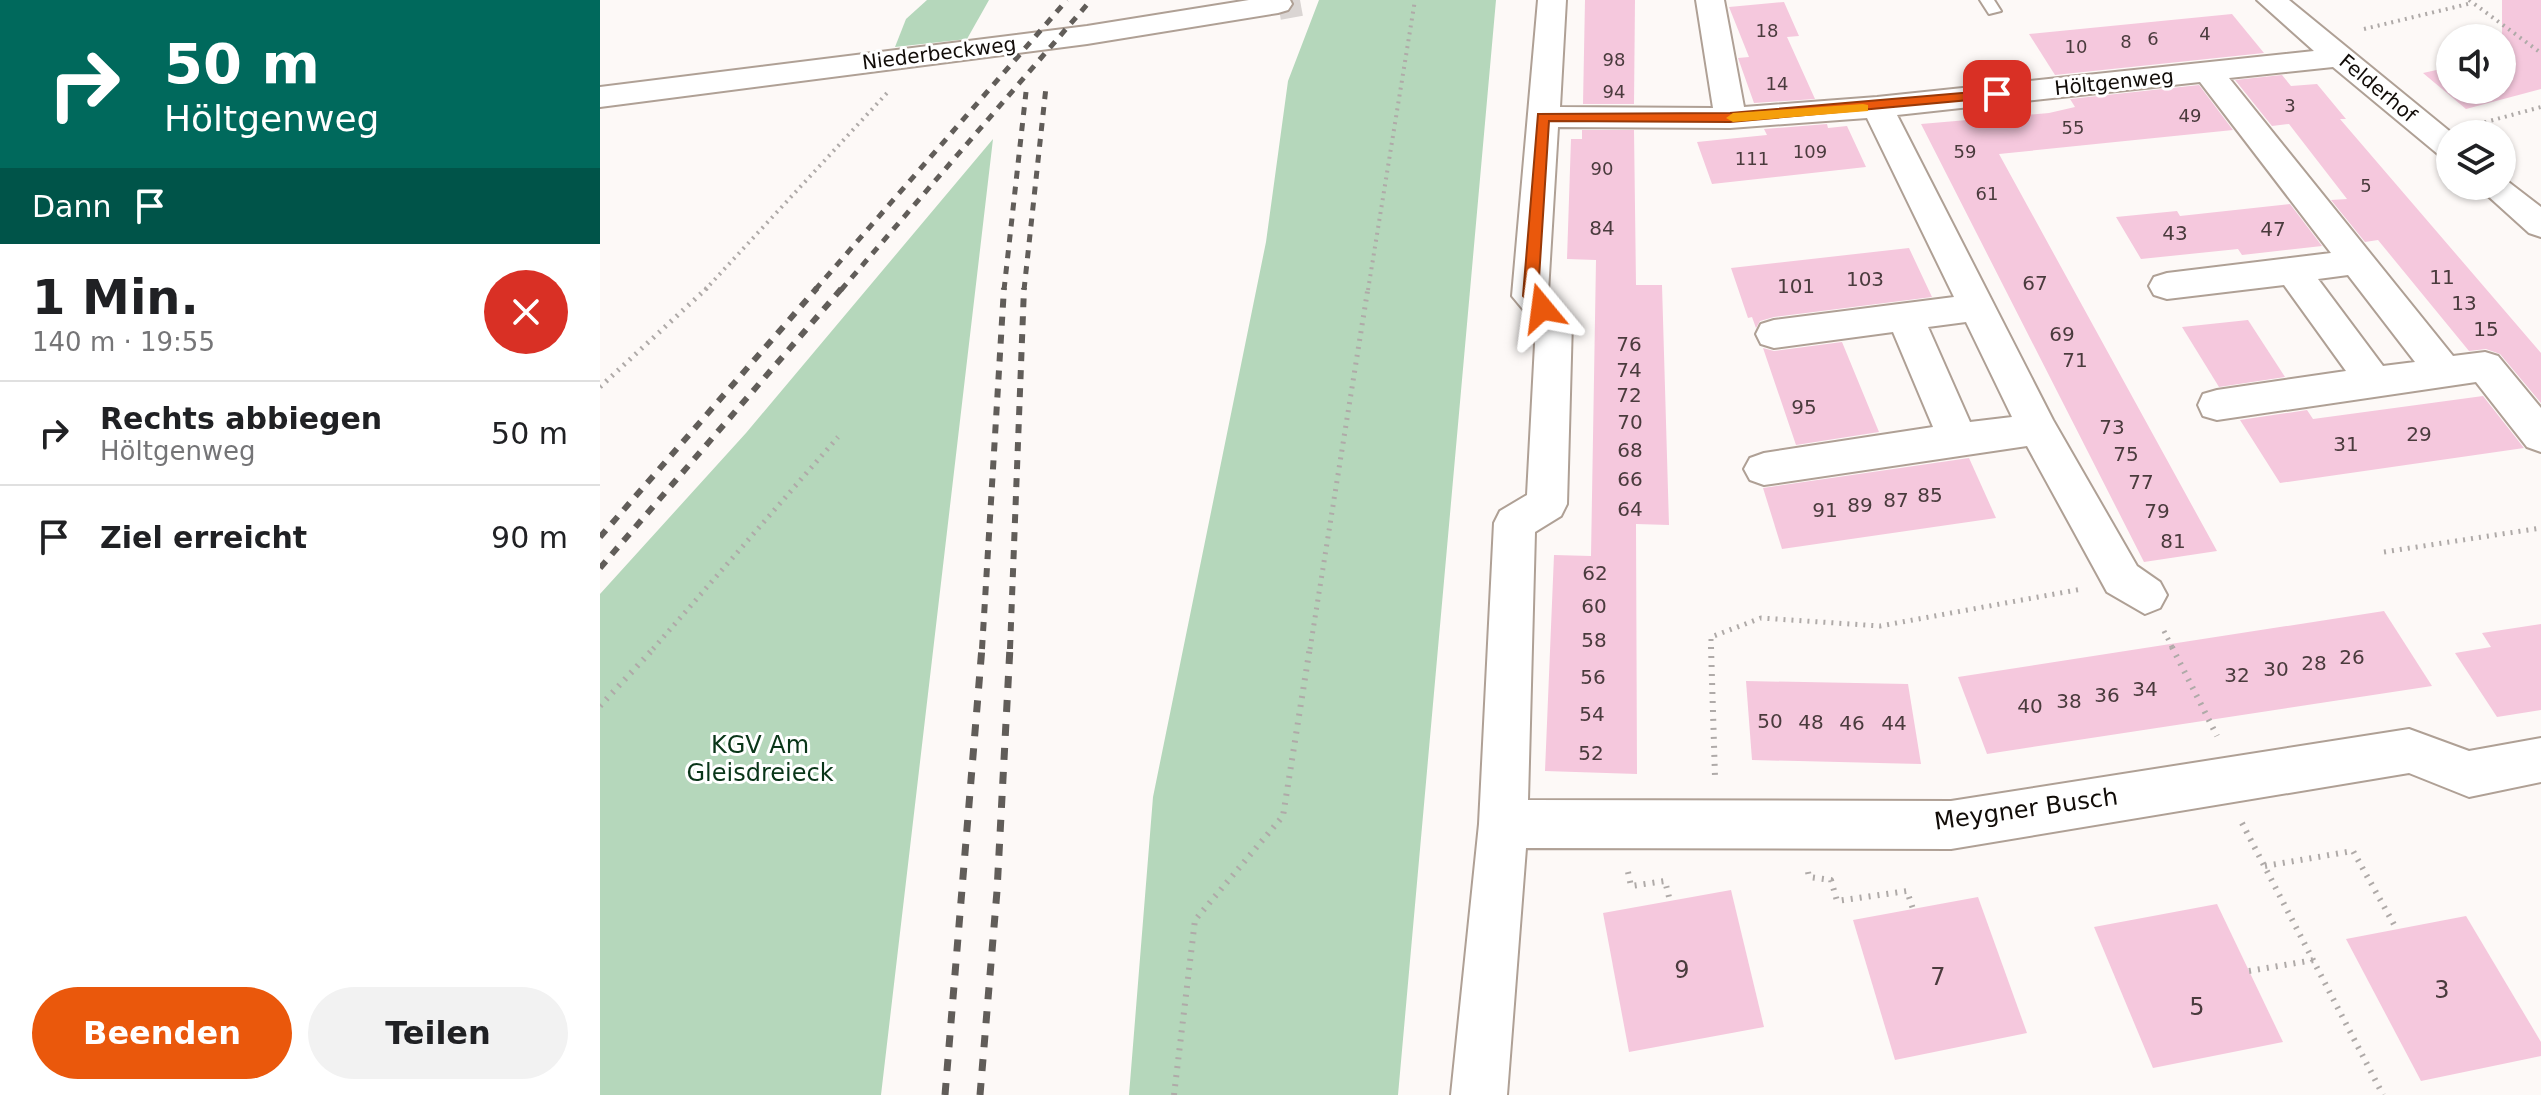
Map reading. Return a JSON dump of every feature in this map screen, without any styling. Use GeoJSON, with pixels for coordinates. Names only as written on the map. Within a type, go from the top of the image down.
{"type":"FeatureCollection","features":[{"type":"Feature","properties":{"kind":"street"},"geometry":{"type":"LineString","coordinates":[[1479,1095],[1503,824],[1515,523],[1547,504],[1554,321],[1530,296],[1552,0]]}},
{"type":"Feature","properties":{"kind":"street"},"geometry":{"type":"LineString","coordinates":[[1710,0],[1730,118]]}},
{"type":"Feature","properties":{"kind":"street","name":"Felderhof"},"geometry":{"type":"LineString","coordinates":[[2271,0],[2436,136]]}},
{"type":"Feature","properties":{"kind":"street","name":"Niederbeckweg"},"geometry":{"type":"LineString","coordinates":[[600,97],[1087,35],[1278,4]]}},
{"type":"Feature","properties":{"kind":"street","name":"Höltgenweg"},"geometry":{"type":"LineString","coordinates":[[1543,117],[1730,118],[1877,107],[2208,72],[2330,48]]}},
{"type":"Feature","properties":{"kind":"street","name":"Höltgenweg"},"geometry":{"type":"LineString","coordinates":[[2208,72],[2444,372]]}},
{"type":"Feature","properties":{"kind":"street"},"geometry":{"type":"LineString","coordinates":[[1877,107],[2038,429],[2133,587]]}},
{"type":"Feature","properties":{"kind":"street"},"geometry":{"type":"LineString","coordinates":[[2511,200],[2541,225]]}},
{"type":"Feature","properties":{"kind":"street"},"geometry":{"type":"LineString","coordinates":[[2167,286],[2356,261]]}},
{"type":"Feature","properties":{"kind":"street"},"geometry":{"type":"LineString","coordinates":[[2293,271],[2374,382]]}},
{"type":"Feature","properties":{"kind":"street"},"geometry":{"type":"LineString","coordinates":[[1774,334],[1975,308]]}},
{"type":"Feature","properties":{"kind":"street"},"geometry":{"type":"LineString","coordinates":[[1905,317],[1958,439]]}},
{"type":"Feature","properties":{"kind":"street"},"geometry":{"type":"LineString","coordinates":[[2217,405],[2485,366],[2541,436]]}},
{"type":"Feature","properties":{"kind":"street"},"geometry":{"type":"LineString","coordinates":[[1764,469],[2038,429]]}},
{"type":"Feature","properties":{"kind":"street","name":"Meygner Busch"},"geometry":{"type":"LineString","coordinates":[[1503,824],[1951,825],[2409,751],[2469,774],[2541,760]]}},
{"type":"Feature","properties":{"kind":"path"},"geometry":{"type":"LineString","coordinates":[[1174,1095],[1195,920],[1283,816],[1415,0]]}},
{"type":"Feature","properties":{"kind":"path"},"geometry":{"type":"LineString","coordinates":[[2471,1],[2541,53]]}},
{"type":"Feature","properties":{"kind":"path","name":"Felderhof"},"geometry":{"type":"LineString","coordinates":[[2330,48],[2471,1]]}},
{"type":"Feature","properties":{"kind":"path"},"geometry":{"type":"LineString","coordinates":[[600,387],[709,286],[908,71],[912,57]]}},
{"type":"Feature","properties":{"kind":"path","name":"Felderhof"},"geometry":{"type":"LineString","coordinates":[[2505,120],[2541,107]]}},
{"type":"Feature","properties":{"kind":"path"},"geometry":{"type":"LineString","coordinates":[[600,706],[691,608],[838,437]]}},
{"type":"Feature","properties":{"kind":"path"},"geometry":{"type":"LineString","coordinates":[[2384,552],[2541,528]]}},
{"type":"Feature","properties":{"kind":"path"},"geometry":{"type":"LineString","coordinates":[[1717,824],[1711,637],[1761,618],[1880,626],[2133,587],[2229,778],[2265,866],[2383,1095]]}},
{"type":"Feature","properties":{"kind":"path"},"geometry":{"type":"LineString","coordinates":[[1804,824],[1809,877],[1831,880],[1837,901],[1907,891],[1913,909]]}},
{"type":"Feature","properties":{"kind":"path"},"geometry":{"type":"LineString","coordinates":[[2265,866],[2353,851],[2396,928]]}},
{"type":"Feature","properties":{"kind":"path"},"geometry":{"type":"LineString","coordinates":[[2249,971],[2314,960]]}},
{"type":"Feature","properties":{"kind":"green space"},"geometry":{"type":"Polygon","coordinates":[[[927,0],[989,0],[967,39],[895,47],[906,19],[927,0]]]}},
{"type":"Feature","properties":{"kind":"green space"},"geometry":{"type":"Polygon","coordinates":[[[1319,0],[1496,0],[1398,1095],[1129,1095],[1153,797],[1266,242],[1288,81],[1319,0]]]}},
{"type":"Feature","properties":{"kind":"green space","name":"KGV Am Gleisdreieck"},"geometry":{"type":"Polygon","coordinates":[[[993,139],[881,1095],[600,1095],[600,594],[746,433],[993,139]]]}},
{"type":"Feature","properties":{"kind":"building"},"geometry":{"type":"Polygon","coordinates":[[[1585,0],[1635,0],[1634,104],[1583,104],[1585,0]]]}},
{"type":"Feature","properties":{"kind":"building"},"geometry":{"type":"Polygon","coordinates":[[[2502,0],[2541,0],[2541,89],[2516,96],[2516,24],[2502,24],[2502,0]]]}},
{"type":"Feature","properties":{"kind":"building"},"geometry":{"type":"Polygon","coordinates":[[[1784,2],[1799,36],[1787,37],[1815,99],[1754,103],[1738,58],[1749,57],[1729,7],[1784,2]]]}},
{"type":"Feature","properties":{"kind":"building"},"geometry":{"type":"Polygon","coordinates":[[[2232,14],[2264,53],[2055,75],[2029,34],[2232,14]]]}},
{"type":"Feature","properties":{"kind":"building"},"geometry":{"type":"Polygon","coordinates":[[[2436,70],[2436,84],[2423,73],[2436,70]]]}},
{"type":"Feature","properties":{"kind":"building"},"geometry":{"type":"Polygon","coordinates":[[[2282,75],[2291,86],[2317,84],[2346,119],[2340,119],[2541,353],[2541,403],[2500,354],[2486,349],[2469,351],[2378,240],[2365,242],[2331,200],[2347,199],[2289,124],[2272,126],[2235,80],[2282,75]]]}},
{"type":"Feature","properties":{"kind":"building"},"geometry":{"type":"Polygon","coordinates":[[[2199,85],[2233,130],[1999,154],[2217,551],[2144,562],[1921,124],[2049,113],[2075,107],[2070,99],[2199,85]]]}},
{"type":"Feature","properties":{"kind":"building"},"geometry":{"type":"Polygon","coordinates":[[[2460,104],[2485,104],[2466,109],[2460,104]]]}},
{"type":"Feature","properties":{"kind":"building"},"geometry":{"type":"Polygon","coordinates":[[[1827,124],[1828,128],[1847,126],[1866,167],[1712,184],[1697,142],[1767,135],[1764,129],[1827,124]]]}},
{"type":"Feature","properties":{"kind":"building"},"geometry":{"type":"Polygon","coordinates":[[[1582,130],[1634,130],[1636,285],[1662,285],[1669,525],[1636,524],[1637,774],[1545,771],[1554,555],[1591,556],[1596,260],[1567,259],[1571,139],[1582,139],[1582,130]]]}},
{"type":"Feature","properties":{"kind":"building"},"geometry":{"type":"Polygon","coordinates":[[[2290,204],[2322,246],[2242,255],[2238,249],[2141,259],[2116,217],[2177,211],[2180,216],[2290,204]]]}},
{"type":"Feature","properties":{"kind":"building"},"geometry":{"type":"Polygon","coordinates":[[[1909,248],[1932,297],[1774,317],[1760,321],[1756,328],[1752,317],[1748,318],[1731,268],[1909,248]]]}},
{"type":"Feature","properties":{"kind":"building"},"geometry":{"type":"Polygon","coordinates":[[[2248,320],[2285,377],[2219,387],[2182,327],[2248,320]]]}},
{"type":"Feature","properties":{"kind":"building"},"geometry":{"type":"Polygon","coordinates":[[[1842,342],[1879,432],[1796,445],[1763,348],[1774,351],[1842,342]]]}},
{"type":"Feature","properties":{"kind":"building"},"geometry":{"type":"Polygon","coordinates":[[[2483,396],[2524,448],[2280,483],[2240,420],[2307,410],[2313,419],[2483,396]]]}},
{"type":"Feature","properties":{"kind":"building"},"geometry":{"type":"Polygon","coordinates":[[[1969,458],[1996,518],[1782,549],[1763,488],[1969,458]]]}},
{"type":"Feature","properties":{"kind":"building"},"geometry":{"type":"Polygon","coordinates":[[[2384,611],[2432,686],[1987,754],[1958,677],[2384,611]]]}},
{"type":"Feature","properties":{"kind":"building"},"geometry":{"type":"Polygon","coordinates":[[[2541,624],[2541,710],[2497,717],[2455,653],[2491,647],[2482,633],[2541,624]]]}},
{"type":"Feature","properties":{"kind":"building"},"geometry":{"type":"Polygon","coordinates":[[[1746,681],[1908,684],[1921,764],[1752,760],[1746,681]]]}},
{"type":"Feature","properties":{"kind":"building"},"geometry":{"type":"Polygon","coordinates":[[[1731,890],[1764,1027],[1629,1052],[1603,913],[1731,890]]]}},
{"type":"Feature","properties":{"kind":"building"},"geometry":{"type":"Polygon","coordinates":[[[1978,897],[2027,1033],[1895,1060],[1853,920],[1978,897]]]}},
{"type":"Feature","properties":{"kind":"building"},"geometry":{"type":"Polygon","coordinates":[[[2217,904],[2283,1042],[2153,1068],[2094,927],[2217,904]]]}},
{"type":"Feature","properties":{"kind":"building"},"geometry":{"type":"Polygon","coordinates":[[[2466,916],[2541,1042],[2541,1056],[2421,1081],[2346,939],[2466,916]]]}},
{"type":"Feature","properties":{"kind":"tunnel"},"geometry":{"type":"LineString","coordinates":[[1278,4],[1300,0]]}},
{"type":"Feature","properties":{"kind":"railway"},"geometry":{"type":"LineString","coordinates":[[815,290],[1067,0]]}},
{"type":"Feature","properties":{"kind":"railway"},"geometry":{"type":"LineString","coordinates":[[841,290],[1091,0]]}},
{"type":"Feature","properties":{"kind":"railway"},"geometry":{"type":"LineString","coordinates":[[1024,290],[1046,87]]}},
{"type":"Feature","properties":{"kind":"railway"},"geometry":{"type":"LineString","coordinates":[[1004,290],[1026,92]]}},
{"type":"Feature","properties":{"kind":"railway"},"geometry":{"type":"LineString","coordinates":[[600,537],[817,288]]}},
{"type":"Feature","properties":{"kind":"railway"},"geometry":{"type":"LineString","coordinates":[[600,568],[842,288]]}},
{"type":"Feature","properties":{"kind":"railway"},"geometry":{"type":"LineString","coordinates":[[982,649],[1004,288]]}},
{"type":"Feature","properties":{"kind":"railway"},"geometry":{"type":"LineString","coordinates":[[1010,649],[1024,288]]}},
{"type":"Feature","properties":{"kind":"railway"},"geometry":{"type":"LineString","coordinates":[[945,1095],[982,647]]}},
{"type":"Feature","properties":{"kind":"railway"},"geometry":{"type":"LineString","coordinates":[[980,1095],[997,891],[1010,647]]}},
{"type":"Feature","properties":{"kind":"slow traffic"},"geometry":{"type":"LineString","coordinates":[[1733,118],[1863,108]]}},
{"type":"Feature","properties":{"kind":"route"},"geometry":{"type":"LineString","coordinates":[[1542,308],[1530,296],[1543,117],[1730,118],[1997,94]]}}]}
